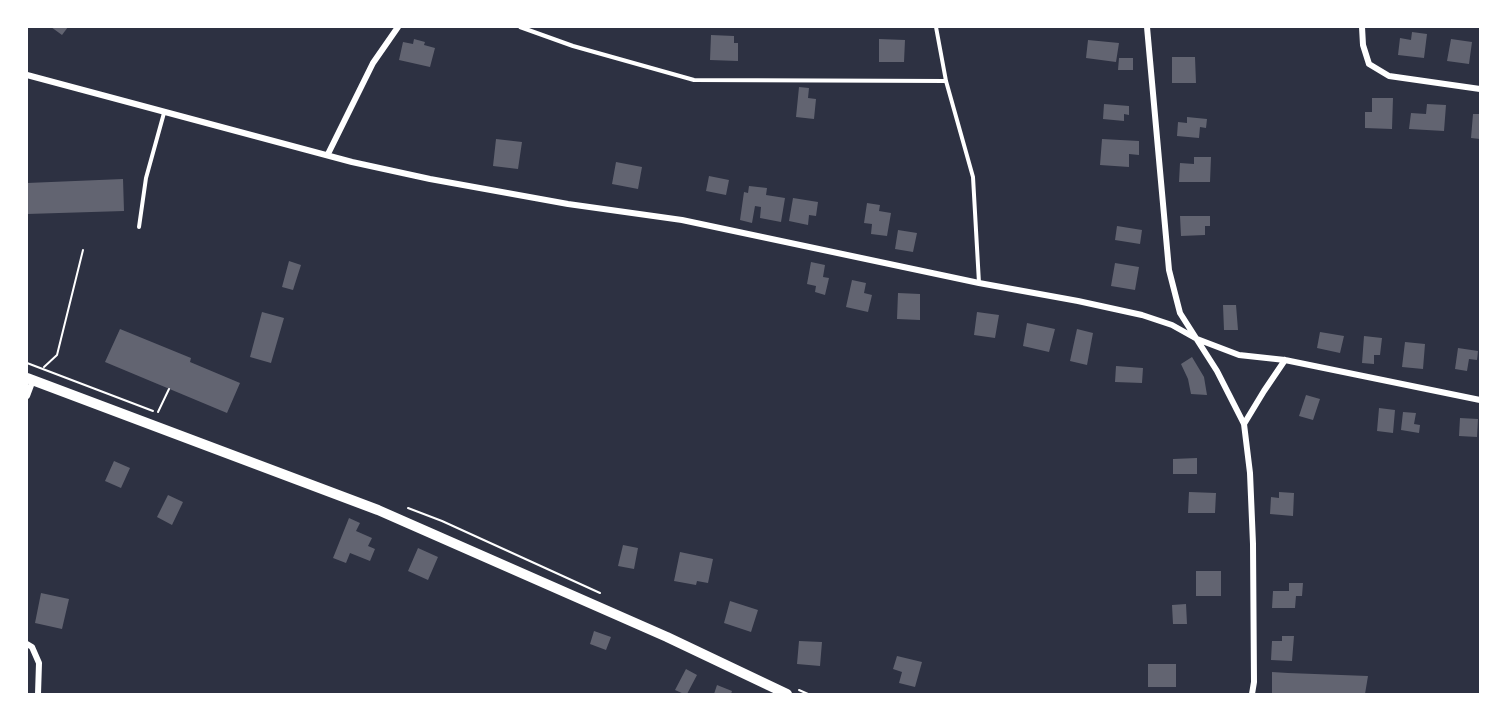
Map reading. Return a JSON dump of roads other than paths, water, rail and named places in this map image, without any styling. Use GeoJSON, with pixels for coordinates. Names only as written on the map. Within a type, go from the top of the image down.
{"type":"FeatureCollection","features":[{"type":"Feature","properties":{"kind":"main road"},"geometry":{"type":"LineString","coordinates":[[30,379],[378,510],[667,637],[787,694]]}},
{"type":"Feature","properties":{"kind":"street"},"geometry":{"type":"LineString","coordinates":[[328,154],[373,63],[398,27]]}},
{"type":"Feature","properties":{"kind":"street"},"geometry":{"type":"LineString","coordinates":[[1147,27],[1169,270],[1180,314],[1217,371],[1244,424],[1250,473],[1253,544],[1254,682],[1252,694]]}},
{"type":"Feature","properties":{"kind":"street"},"geometry":{"type":"LineString","coordinates":[[1362,27],[1363,45],[1369,64],[1389,76],[1480,89]]}},
{"type":"Feature","properties":{"kind":"street"},"geometry":{"type":"LineString","coordinates":[[27,75],[430,179],[568,204],[682,220],[1142,315],[1172,325],[1197,339],[1239,355],[1285,360],[1480,400]]}},
{"type":"Feature","properties":{"kind":"street"},"geometry":{"type":"LineString","coordinates":[[1244,424],[1285,360]]}},
{"type":"Feature","properties":{"kind":"street"},"geometry":{"type":"LineString","coordinates":[[27,396],[30,379]]}},
{"type":"Feature","properties":{"kind":"street"},"geometry":{"type":"LineString","coordinates":[[27,644],[32,647],[39,663],[38,694]]}},
{"type":"Feature","properties":{"kind":"lane"},"geometry":{"type":"LineString","coordinates":[[520,27],[573,46],[694,80],[946,81]]}},
{"type":"Feature","properties":{"kind":"lane"},"geometry":{"type":"LineString","coordinates":[[936,27],[946,81],[973,177],[979,283]]}},
{"type":"Feature","properties":{"kind":"lane"},"geometry":{"type":"LineString","coordinates":[[139,227],[146,178],[164,112]]}}]}
